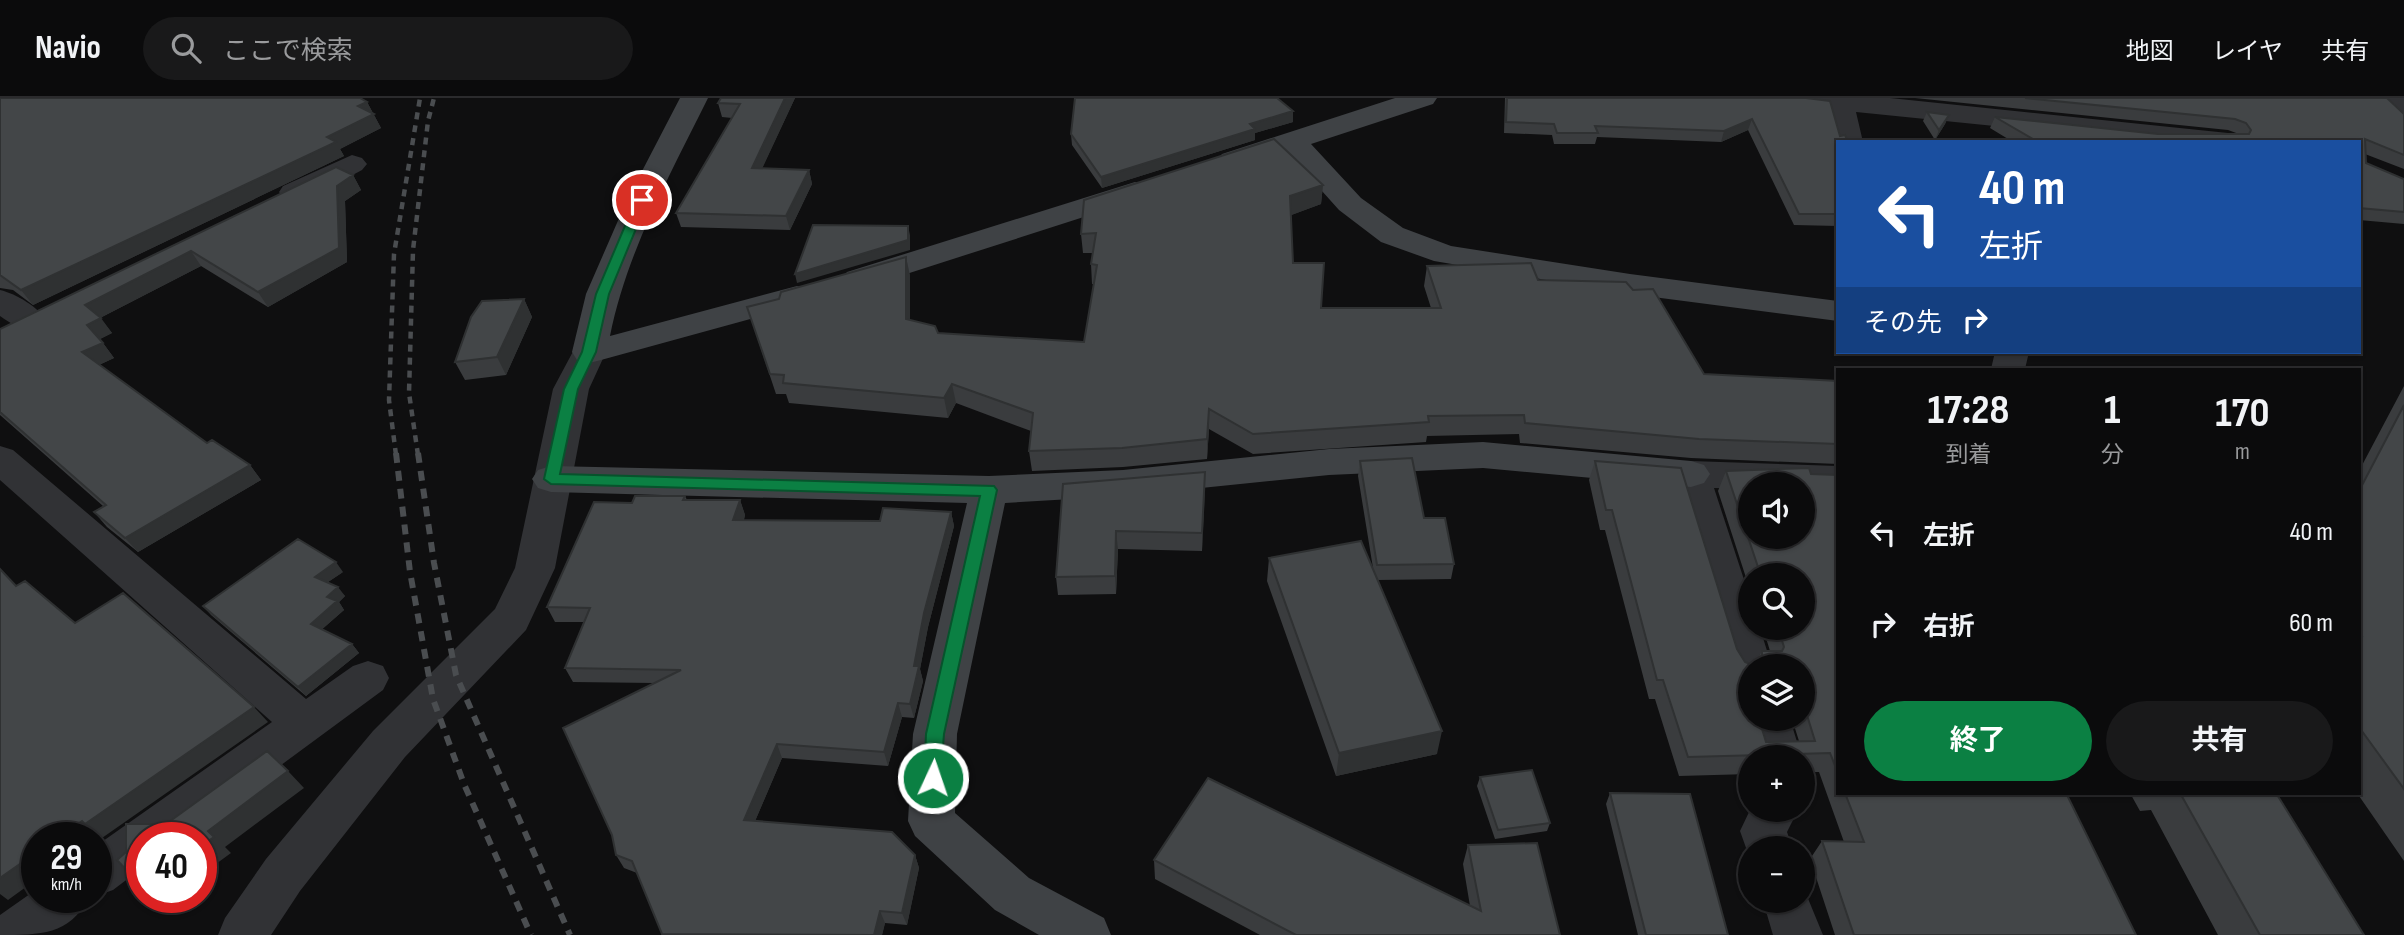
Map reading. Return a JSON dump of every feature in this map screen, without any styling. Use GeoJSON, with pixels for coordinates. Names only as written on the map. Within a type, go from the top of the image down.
{"type":"FeatureCollection","features":[{"type":"Feature","properties":{"kind":"street"},"geometry":{"type":"LineString","coordinates":[[243,935],[283,875],[388,744],[512,619],[534,568],[571,389],[589,352],[603,294],[642,200],[694,98]]}},
{"type":"Feature","properties":{"kind":"street"},"geometry":{"type":"LineString","coordinates":[[1199,171],[1423,98]]}},
{"type":"Feature","properties":{"kind":"street"},"geometry":{"type":"LineString","coordinates":[[1792,98],[1840,103],[1979,106],[2140,136],[2199,140]]}},
{"type":"Feature","properties":{"kind":"street"},"geometry":{"type":"LineString","coordinates":[[2393,98],[2404,110]]}},
{"type":"Feature","properties":{"kind":"street"},"geometry":{"type":"LineString","coordinates":[[1840,103],[1849,140]]}},
{"type":"Feature","properties":{"kind":"street"},"geometry":{"type":"LineString","coordinates":[[1293,141],[1350,204],[1392,235],[1445,254],[1630,284],[1836,312]]}},
{"type":"Feature","properties":{"kind":"street"},"geometry":{"type":"LineString","coordinates":[[266,206],[352,164]]}},
{"type":"Feature","properties":{"kind":"street"},"geometry":{"type":"LineString","coordinates":[[589,352],[853,281],[1160,183]]}},
{"type":"Feature","properties":{"kind":"street"},"geometry":{"type":"LineString","coordinates":[[0,300],[43,315],[0,337]]}},
{"type":"Feature","properties":{"kind":"street"},"geometry":{"type":"LineString","coordinates":[[551,479],[989,490],[1123,483],[1329,462],[1483,455],[1691,474],[1836,479]]}},
{"type":"Feature","properties":{"kind":"street"},"geometry":{"type":"LineString","coordinates":[[0,459],[303,723]]}},
{"type":"Feature","properties":{"kind":"street"},"geometry":{"type":"LineString","coordinates":[[1691,474],[1747,654]]}},
{"type":"Feature","properties":{"kind":"street"},"geometry":{"type":"LineString","coordinates":[[989,490],[935,734],[930,821],[1012,894],[1086,935]]}},
{"type":"Feature","properties":{"kind":"street"},"geometry":{"type":"LineString","coordinates":[[166,822],[368,678]]}},
{"type":"Feature","properties":{"kind":"street"},"geometry":{"type":"LineString","coordinates":[[13,935],[43,913]]}},
{"type":"Feature","properties":{"kind":"street"},"geometry":{"type":"LineString","coordinates":[[1791,913],[1798,935]]}},
{"type":"Feature","properties":{"kind":"building"},"geometry":{"type":"Polygon","coordinates":[[[0,98],[360,98],[367,102],[358,106],[374,114],[327,137],[336,142],[21,290],[0,275],[0,98]]]}},
{"type":"Feature","properties":{"kind":"building"},"geometry":{"type":"Polygon","coordinates":[[[721,98],[785,98],[752,168],[809,170],[786,216],[676,213],[740,104],[718,103],[721,98]]]}},
{"type":"Feature","properties":{"kind":"building"},"geometry":{"type":"Polygon","coordinates":[[[1075,98],[1277,98],[1293,111],[1250,124],[1255,129],[1101,177],[1071,134],[1075,98]]]}},
{"type":"Feature","properties":{"kind":"building"},"geometry":{"type":"Polygon","coordinates":[[[1507,98],[1806,98],[1830,101],[1840,136],[1845,135],[1847,140],[1836,140],[1836,214],[1799,214],[1752,119],[1724,131],[1595,126],[1598,133],[1557,133],[1554,124],[1506,122],[1507,98]]]}},
{"type":"Feature","properties":{"kind":"building"},"geometry":{"type":"Polygon","coordinates":[[[2025,98],[2387,98],[2404,114],[2404,155],[2365,139],[2366,163],[2404,179],[2404,212],[2361,208],[2361,140],[2035,140],[1995,117],[2158,134],[2249,134],[2251,130],[2246,123],[2235,119],[2025,98]]]}},
{"type":"Feature","properties":{"kind":"building"},"geometry":{"type":"Polygon","coordinates":[[[1927,112],[1949,115],[1939,130],[1927,112]]]}},
{"type":"Feature","properties":{"kind":"building"},"geometry":{"type":"Polygon","coordinates":[[[1274,139],[1323,185],[1290,196],[1293,263],[1324,263],[1321,308],[1441,308],[1427,266],[1531,263],[1538,280],[1626,282],[1633,290],[1653,289],[1704,374],[1836,381],[1836,444],[1699,439],[1525,423],[1524,415],[1428,416],[1429,422],[1253,434],[1209,409],[1207,439],[1122,448],[1029,451],[1033,413],[952,384],[944,398],[783,383],[784,375],[770,374],[747,307],[779,299],[781,292],[906,257],[906,319],[935,326],[938,333],[1084,342],[1097,265],[1091,264],[1096,233],[1081,234],[1084,200],[1274,139]]]}},
{"type":"Feature","properties":{"kind":"building"},"geometry":{"type":"Polygon","coordinates":[[[336,167],[353,175],[337,186],[339,248],[258,292],[191,251],[85,305],[101,318],[87,325],[103,343],[82,352],[207,443],[212,440],[250,465],[125,538],[94,512],[106,505],[0,412],[0,329],[336,167]]]}},
{"type":"Feature","properties":{"kind":"building"},"geometry":{"type":"Polygon","coordinates":[[[813,225],[908,226],[908,240],[795,274],[813,225]]]}},
{"type":"Feature","properties":{"kind":"building"},"geometry":{"type":"Polygon","coordinates":[[[524,299],[497,357],[455,362],[471,317],[482,301],[524,299]]]}},
{"type":"Feature","properties":{"kind":"building"},"geometry":{"type":"Polygon","coordinates":[[[2404,405],[2404,789],[2361,730],[2361,487],[2404,405]]]}},
{"type":"Feature","properties":{"kind":"building"},"geometry":{"type":"Polygon","coordinates":[[[1412,458],[1424,518],[1445,518],[1454,564],[1377,565],[1360,461],[1412,458]]]}},
{"type":"Feature","properties":{"kind":"building"},"geometry":{"type":"Polygon","coordinates":[[[1595,461],[1681,468],[1740,654],[1738,731],[1763,731],[1766,742],[1815,741],[1812,731],[1815,731],[1815,654],[1762,654],[1762,651],[1782,651],[1782,640],[1815,640],[1815,563],[1757,563],[1752,549],[1815,549],[1815,474],[1836,475],[1836,768],[1830,753],[1815,753],[1815,745],[1738,745],[1738,756],[1688,757],[1663,680],[1657,680],[1612,510],[1606,510],[1595,461]]]}},
{"type":"Feature","properties":{"kind":"building"},"geometry":{"type":"Polygon","coordinates":[[[1809,468],[1810,472],[1738,472],[1738,507],[1726,471],[1809,468]]]}},
{"type":"Feature","properties":{"kind":"building"},"geometry":{"type":"Polygon","coordinates":[[[1205,472],[1202,533],[1116,531],[1115,576],[1056,577],[1063,484],[1205,472]]]}},
{"type":"Feature","properties":{"kind":"building"},"geometry":{"type":"Polygon","coordinates":[[[635,496],[685,496],[683,500],[740,500],[733,520],[880,521],[883,508],[951,512],[924,613],[914,666],[919,666],[910,704],[898,703],[884,752],[777,744],[744,820],[892,832],[915,855],[902,913],[880,911],[874,935],[662,934],[632,861],[616,855],[612,835],[563,728],[681,670],[565,668],[590,608],[547,607],[594,502],[632,503],[635,496]]]}},
{"type":"Feature","properties":{"kind":"building"},"geometry":{"type":"Polygon","coordinates":[[[298,539],[336,562],[315,577],[338,587],[327,597],[337,601],[311,624],[352,644],[298,687],[203,606],[298,539]]]}},
{"type":"Feature","properties":{"kind":"building"},"geometry":{"type":"Polygon","coordinates":[[[1361,541],[1442,731],[1339,753],[1269,558],[1361,541]]]}},
{"type":"Feature","properties":{"kind":"building"},"geometry":{"type":"Polygon","coordinates":[[[0,569],[16,586],[25,581],[75,623],[123,593],[254,707],[88,822],[21,822],[21,863],[0,878],[0,569]]]}},
{"type":"Feature","properties":{"kind":"building"},"geometry":{"type":"Polygon","coordinates":[[[267,751],[288,771],[217,824],[217,822],[169,822],[267,751]]]}},
{"type":"Feature","properties":{"kind":"building"},"geometry":{"type":"Polygon","coordinates":[[[1532,770],[1550,823],[1498,830],[1480,777],[1532,770]]]}},
{"type":"Feature","properties":{"kind":"building"},"geometry":{"type":"Polygon","coordinates":[[[1208,778],[1481,911],[1468,845],[1537,843],[1560,935],[1296,935],[1154,860],[1208,778]]]}},
{"type":"Feature","properties":{"kind":"building"},"geometry":{"type":"Polygon","coordinates":[[[1610,793],[1690,794],[1728,935],[1646,935],[1610,793]]]}},
{"type":"Feature","properties":{"kind":"building"},"geometry":{"type":"Polygon","coordinates":[[[1846,795],[2067,795],[2136,935],[1854,935],[1822,841],[1864,842],[1846,795]]]}},
{"type":"Feature","properties":{"kind":"building"},"geometry":{"type":"Polygon","coordinates":[[[2181,795],[2277,795],[2364,935],[2260,935],[2181,795]]]}},
{"type":"Feature","properties":{"kind":"building"},"geometry":{"type":"Polygon","coordinates":[[[126,852],[126,870],[117,860],[126,852]]]}},
{"type":"Feature","properties":{"kind":"railway"},"geometry":{"type":"LineString","coordinates":[[396,455],[389,400],[394,254],[420,98]]}},
{"type":"Feature","properties":{"kind":"railway"},"geometry":{"type":"LineString","coordinates":[[418,455],[409,393],[413,250],[428,121],[434,98]]}},
{"type":"Feature","properties":{"kind":"railway"},"geometry":{"type":"LineString","coordinates":[[396,453],[410,572],[433,699],[464,784],[531,935]]}},
{"type":"Feature","properties":{"kind":"railway"},"geometry":{"type":"LineString","coordinates":[[418,453],[434,563],[456,675],[570,935]]}},
{"type":"Feature","properties":{"kind":"route"},"geometry":{"type":"LineString","coordinates":[[642,200],[603,294],[589,352],[571,389],[551,479],[989,490],[935,734],[933,778]]}}]}
